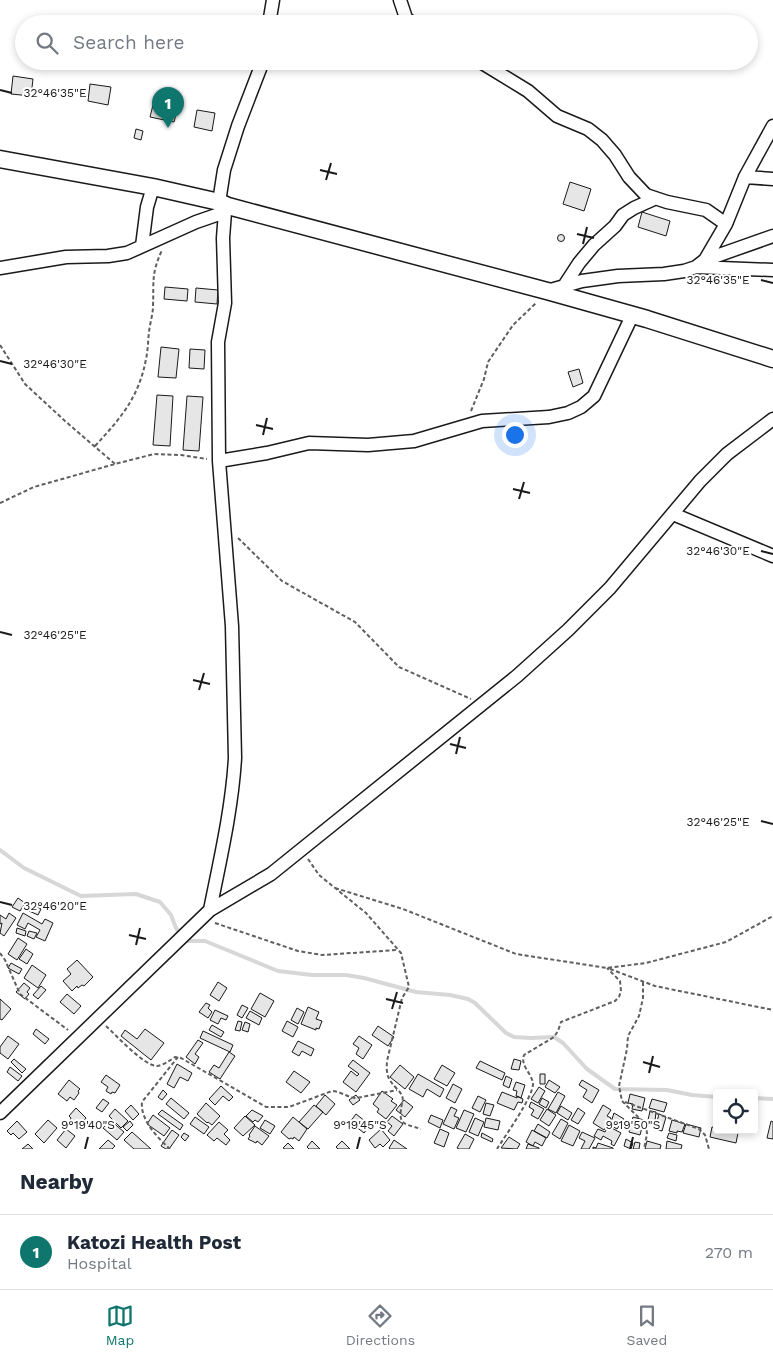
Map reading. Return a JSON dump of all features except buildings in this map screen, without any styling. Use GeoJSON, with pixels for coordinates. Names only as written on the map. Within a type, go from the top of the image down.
{"type":"FeatureCollection","features":[{"type":"Feature","properties":{"kind":"main road"},"geometry":{"type":"LineString","coordinates":[[0,160],[153,187],[547,291],[773,358]]}},
{"type":"Feature","properties":{"kind":"street"},"geometry":{"type":"LineString","coordinates":[[270,15],[272,0]]}},
{"type":"Feature","properties":{"kind":"street"},"geometry":{"type":"LineString","coordinates":[[400,0],[405,15]]}},
{"type":"Feature","properties":{"kind":"street"},"geometry":{"type":"LineString","coordinates":[[205,914],[221,858],[236,758],[232,626],[219,461],[218,342],[225,303],[223,238],[224,170],[238,126],[260,70]]}},
{"type":"Feature","properties":{"kind":"street"},"geometry":{"type":"LineString","coordinates":[[493,70],[528,91],[557,116],[588,129],[602,140],[615,155],[629,177],[646,195],[654,199],[706,210],[726,224]]}},
{"type":"Feature","properties":{"kind":"street"},"geometry":{"type":"LineString","coordinates":[[700,263],[726,224],[744,177],[773,126]]}},
{"type":"Feature","properties":{"kind":"street"},"geometry":{"type":"LineString","coordinates":[[744,177],[773,179]]}},
{"type":"Feature","properties":{"kind":"street"},"geometry":{"type":"LineString","coordinates":[[142,246],[147,208],[153,187]]}},
{"type":"Feature","properties":{"kind":"street"},"geometry":{"type":"LineString","coordinates":[[564,286],[589,251],[615,226],[623,215],[654,199]]}},
{"type":"Feature","properties":{"kind":"street"},"geometry":{"type":"LineString","coordinates":[[0,268],[66,257],[108,256],[128,253],[224,207]]}},
{"type":"Feature","properties":{"kind":"street"},"geometry":{"type":"LineString","coordinates":[[547,291],[582,281],[684,271],[700,263],[773,236]]}},
{"type":"Feature","properties":{"kind":"street"},"geometry":{"type":"LineString","coordinates":[[700,263],[773,270]]}},
{"type":"Feature","properties":{"kind":"street"},"geometry":{"type":"LineString","coordinates":[[219,461],[318,442],[368,445],[414,441],[482,421],[549,417],[568,413],[588,402],[594,396],[632,316]]}},
{"type":"Feature","properties":{"kind":"street"},"geometry":{"type":"LineString","coordinates":[[0,1113],[205,914],[271,874],[517,676],[568,630],[616,581],[700,481],[726,454],[773,419]]}},
{"type":"Feature","properties":{"kind":"street"},"geometry":{"type":"LineString","coordinates":[[673,514],[773,556]]}},
{"type":"Feature","properties":{"kind":"path"},"geometry":{"type":"LineString","coordinates":[[95,446],[114,426],[138,389],[147,357],[153,306],[152,279],[156,262],[169,234]]}},
{"type":"Feature","properties":{"kind":"path"},"geometry":{"type":"LineString","coordinates":[[466,425],[484,380],[488,362],[517,320],[532,308],[547,291]]}},
{"type":"Feature","properties":{"kind":"path"},"geometry":{"type":"LineString","coordinates":[[0,345],[25,384],[65,422],[115,464]]}},
{"type":"Feature","properties":{"kind":"path"},"geometry":{"type":"LineString","coordinates":[[0,503],[34,487],[154,454],[172,454],[219,461]]}},
{"type":"Feature","properties":{"kind":"path"},"geometry":{"type":"LineString","coordinates":[[223,522],[271,572],[292,588],[355,622],[399,667],[482,704]]}},
{"type":"Feature","properties":{"kind":"path"},"geometry":{"type":"LineString","coordinates":[[302,849],[319,875],[366,913],[402,957],[410,984],[402,998],[387,1061],[388,1080],[403,1096],[399,1113],[401,1121],[421,1129]]}},
{"type":"Feature","properties":{"kind":"path"},"geometry":{"type":"LineString","coordinates":[[335,888],[404,909],[516,954],[607,968],[655,986],[773,1010]]}},
{"type":"Feature","properties":{"kind":"path"},"geometry":{"type":"LineString","coordinates":[[205,914],[298,952],[322,955],[398,950]]}},
{"type":"Feature","properties":{"kind":"path"},"geometry":{"type":"LineString","coordinates":[[607,968],[646,963],[726,942],[773,916]]}},
{"type":"Feature","properties":{"kind":"path"},"geometry":{"type":"LineString","coordinates":[[0,953],[20,994],[78,1037]]}},
{"type":"Feature","properties":{"kind":"path"},"geometry":{"type":"LineString","coordinates":[[497,1149],[532,1090],[532,1081],[522,1062],[524,1055],[554,1037],[560,1022],[615,1001],[622,991],[620,981],[607,968]]}},
{"type":"Feature","properties":{"kind":"path"},"geometry":{"type":"LineString","coordinates":[[643,982],[643,998],[639,1016],[627,1036],[627,1049],[619,1086],[622,1101],[645,1122],[647,1134],[644,1149]]}},
{"type":"Feature","properties":{"kind":"path"},"geometry":{"type":"LineString","coordinates":[[98,1018],[148,1064],[163,1065],[178,1057],[266,1108],[289,1107],[332,1091],[350,1098],[357,1098],[397,1090]]}},
{"type":"Feature","properties":{"kind":"path"},"geometry":{"type":"LineString","coordinates":[[170,1149],[144,1117],[142,1102],[178,1057]]}},
{"type":"Feature","properties":{"kind":"path"},"geometry":{"type":"LineString","coordinates":[[622,1101],[699,1129],[705,1135],[710,1149]]}},
{"type":"Feature","properties":{"kind":"waterway"},"geometry":{"type":"LineString","coordinates":[[0,850],[24,868],[81,896],[136,894],[160,902],[171,915],[176,928],[186,941],[205,941],[278,971],[312,975],[346,975],[416,992],[450,995],[468,999],[475,1003],[506,1033],[514,1037],[554,1037],[563,1043],[587,1069],[615,1089],[667,1090],[713,1097]]}},
{"type":"Feature","properties":{"kind":"waterway"},"geometry":{"type":"LineString","coordinates":[[758,1098],[773,1099]]}},
{"type":"Feature","properties":{"kind":"place","name":"Katozi Health Post"},"geometry":{"type":"Point","coordinates":[168,128]}}]}
